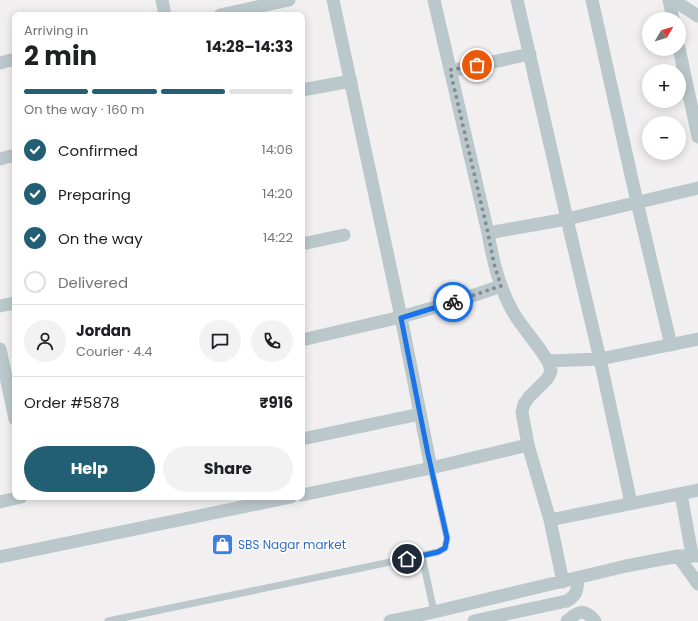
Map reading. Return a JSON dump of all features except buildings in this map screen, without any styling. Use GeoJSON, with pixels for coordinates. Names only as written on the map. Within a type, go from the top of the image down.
{"type":"FeatureCollection","features":[{"type":"Feature","properties":{"kind":"street"},"geometry":{"type":"LineString","coordinates":[[162,0],[164,12]]}},
{"type":"Feature","properties":{"kind":"street"},"geometry":{"type":"LineString","coordinates":[[234,12],[289,0]]}},
{"type":"Feature","properties":{"kind":"street"},"geometry":{"type":"LineString","coordinates":[[333,0],[401,318],[431,468]]}},
{"type":"Feature","properties":{"kind":"street"},"geometry":{"type":"LineString","coordinates":[[434,0],[494,264],[501,286],[514,312],[548,361],[551,371],[548,378],[524,404],[522,412],[528,445],[550,520],[563,582]]}},
{"type":"Feature","properties":{"kind":"street"},"geometry":{"type":"LineString","coordinates":[[517,0],[566,219],[600,359],[631,503]]}},
{"type":"Feature","properties":{"kind":"street"},"geometry":{"type":"LineString","coordinates":[[592,0],[637,202],[671,345]]}},
{"type":"Feature","properties":{"kind":"street"},"geometry":{"type":"LineString","coordinates":[[669,0],[672,12]]}},
{"type":"Feature","properties":{"kind":"street"},"geometry":{"type":"LineString","coordinates":[[672,0],[698,16]]}},
{"type":"Feature","properties":{"kind":"street"},"geometry":{"type":"LineString","coordinates":[[450,70],[530,54]]}},
{"type":"Feature","properties":{"kind":"street"},"geometry":{"type":"LineString","coordinates":[[681,56],[696,121],[698,137]]}},
{"type":"Feature","properties":{"kind":"street"},"geometry":{"type":"LineString","coordinates":[[0,63],[12,60]]}},
{"type":"Feature","properties":{"kind":"street"},"geometry":{"type":"LineString","coordinates":[[305,89],[350,81]]}},
{"type":"Feature","properties":{"kind":"street"},"geometry":{"type":"LineString","coordinates":[[0,159],[12,156]]}},
{"type":"Feature","properties":{"kind":"street"},"geometry":{"type":"LineString","coordinates":[[488,233],[566,219],[698,188]]}},
{"type":"Feature","properties":{"kind":"street"},"geometry":{"type":"LineString","coordinates":[[305,243],[344,235]]}},
{"type":"Feature","properties":{"kind":"street"},"geometry":{"type":"LineString","coordinates":[[305,339],[401,318],[501,286]]}},
{"type":"Feature","properties":{"kind":"street"},"geometry":{"type":"LineString","coordinates":[[0,306],[12,304]]}},
{"type":"Feature","properties":{"kind":"street"},"geometry":{"type":"LineString","coordinates":[[548,361],[600,359],[698,339]]}},
{"type":"Feature","properties":{"kind":"street"},"geometry":{"type":"LineString","coordinates":[[0,349],[12,397]]}},
{"type":"Feature","properties":{"kind":"street"},"geometry":{"type":"LineString","coordinates":[[305,438],[420,414]]}},
{"type":"Feature","properties":{"kind":"street"},"geometry":{"type":"LineString","coordinates":[[305,494],[431,468],[528,445]]}},
{"type":"Feature","properties":{"kind":"street"},"geometry":{"type":"LineString","coordinates":[[550,520],[698,490]]}},
{"type":"Feature","properties":{"kind":"street"},"geometry":{"type":"LineString","coordinates":[[390,621],[435,616],[578,578],[678,556],[696,550],[681,494]]}},
{"type":"Feature","properties":{"kind":"street"},"geometry":{"type":"LineString","coordinates":[[0,502],[12,499]]}},
{"type":"Feature","properties":{"kind":"street"},"geometry":{"type":"LineString","coordinates":[[0,557],[263,500]]}},
{"type":"Feature","properties":{"kind":"street"},"geometry":{"type":"LineString","coordinates":[[678,556],[698,584]]}},
{"type":"Feature","properties":{"kind":"street"},"geometry":{"type":"LineString","coordinates":[[480,620],[567,601],[573,597],[577,591],[578,578]]}},
{"type":"Feature","properties":{"kind":"street"},"geometry":{"type":"LineString","coordinates":[[566,621],[573,615],[580,612],[586,613],[595,621]]}},
{"type":"Feature","properties":{"kind":"lane"},"geometry":{"type":"LineString","coordinates":[[108,621],[438,552],[445,548],[447,538],[431,468]]}},
{"type":"Feature","properties":{"kind":"lane"},"geometry":{"type":"LineString","coordinates":[[422,556],[435,616]]}},
{"type":"Feature","properties":{"kind":"way so far"},"geometry":{"type":"LineString","coordinates":[[453,302],[501,286],[494,264],[450,70],[477,65]]}},
{"type":"Feature","properties":{"kind":"place","name":"SBS Nagar market"},"geometry":{"type":"Point","coordinates":[223,545]}},
{"type":"Feature","properties":{"kind":"route"},"geometry":{"type":"LineString","coordinates":[[407,559],[438,552],[445,548],[447,538],[428,454],[401,318],[453,302]]}}]}
